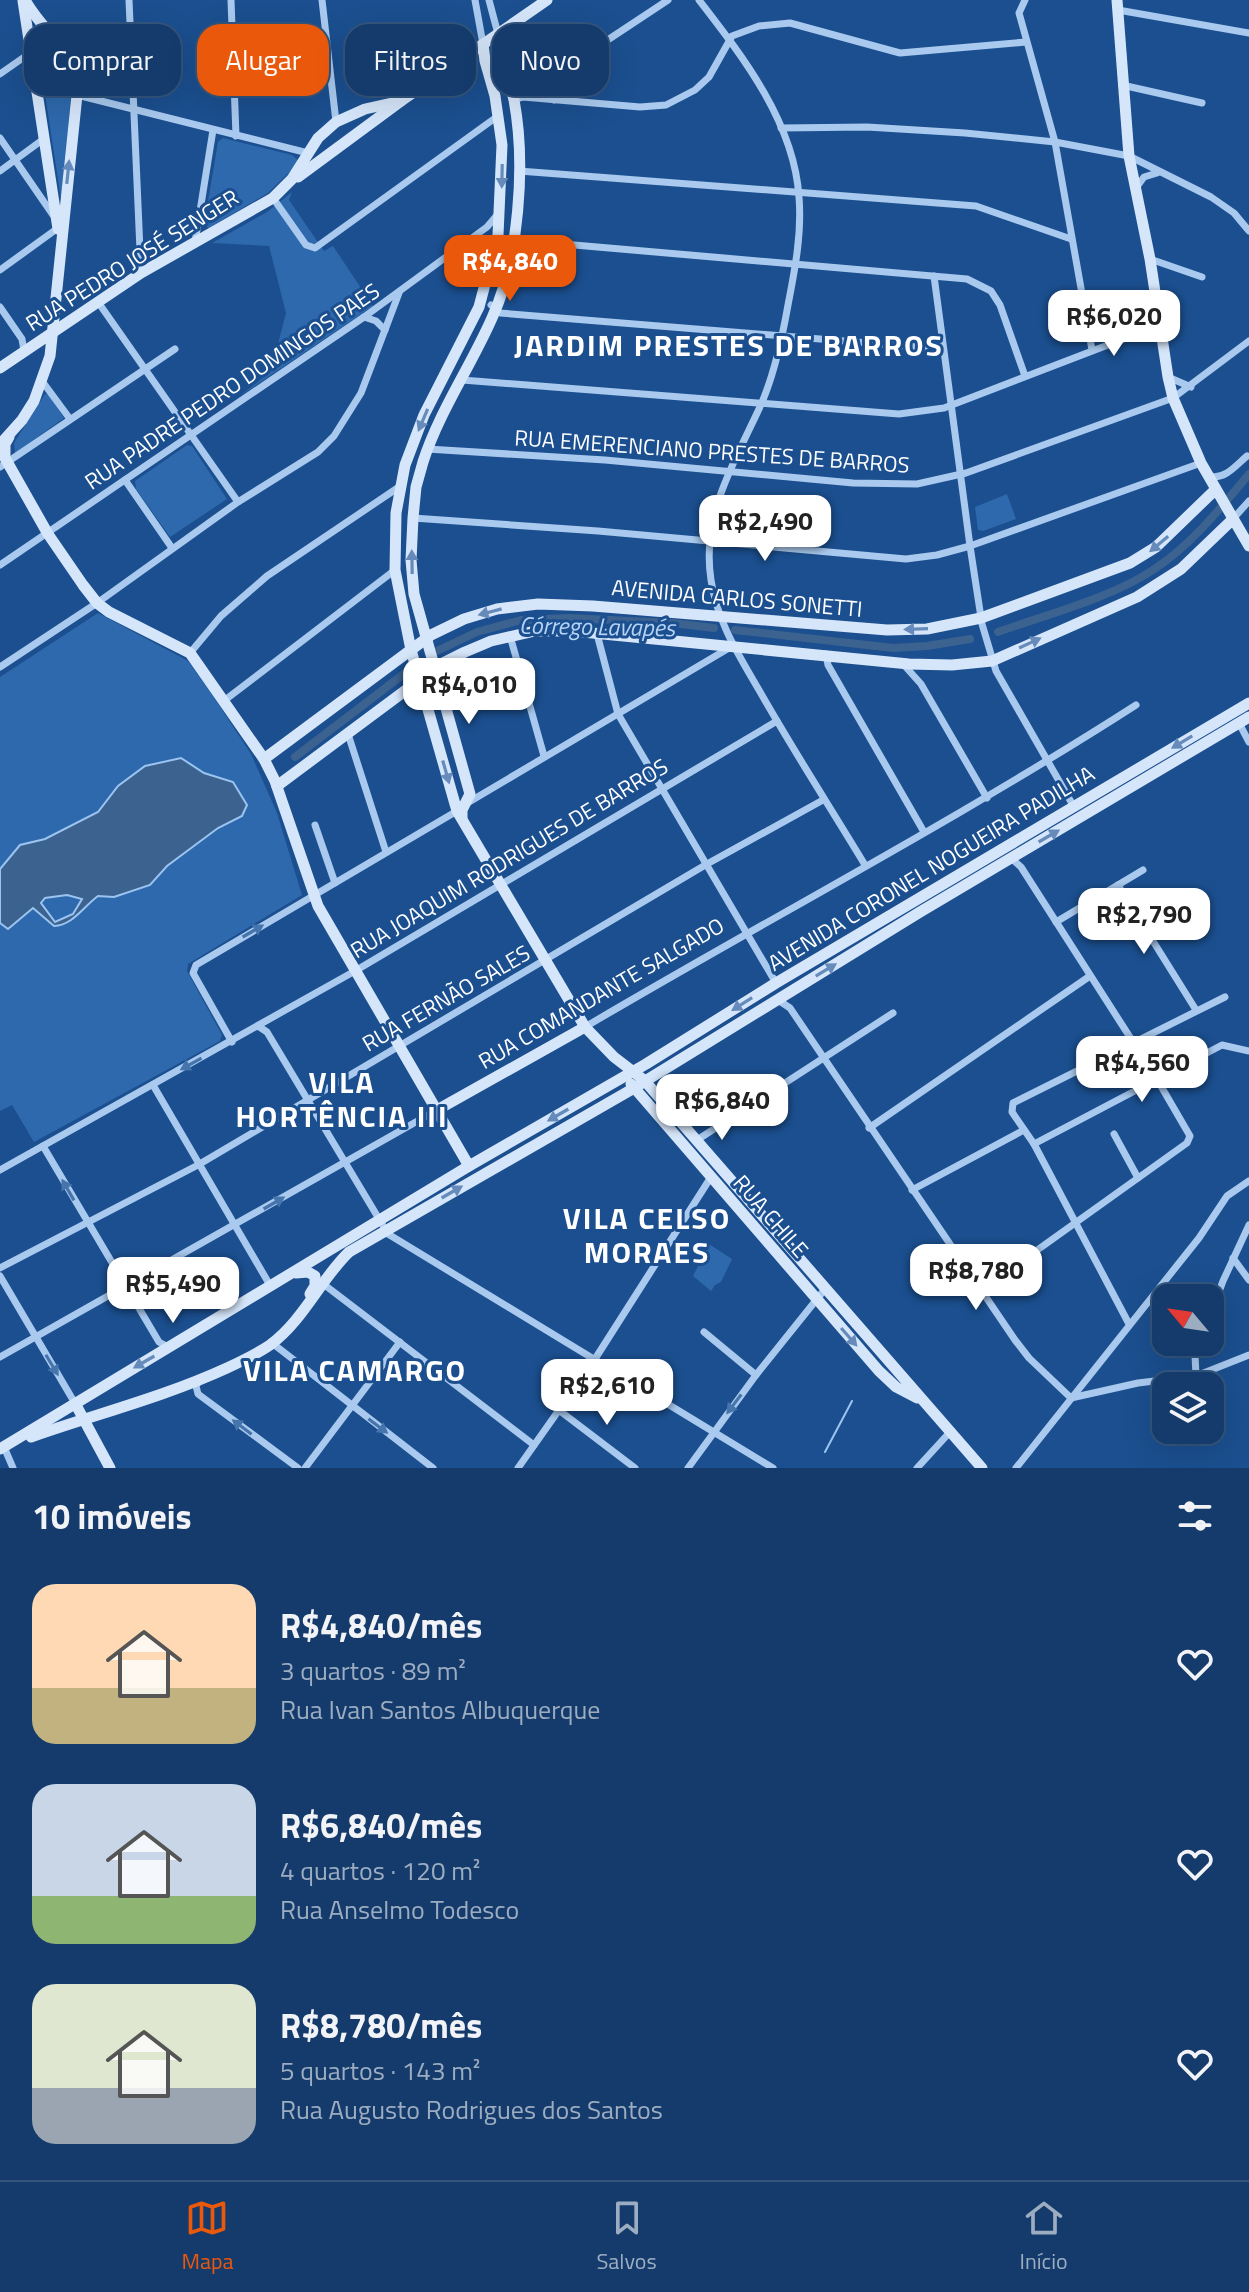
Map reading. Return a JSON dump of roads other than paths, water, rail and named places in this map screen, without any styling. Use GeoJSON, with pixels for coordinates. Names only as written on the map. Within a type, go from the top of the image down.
{"type":"FeatureCollection","features":[{"type":"Feature","properties":{"kind":"main road"},"geometry":{"type":"LineString","coordinates":[[24,0],[42,24]]}},
{"type":"Feature","properties":{"kind":"main road"},"geometry":{"type":"LineString","coordinates":[[24,0],[26,24]]}},
{"type":"Feature","properties":{"kind":"main road","name":"RUA PEDRO JOSÉ SENGER"},"geometry":{"type":"LineString","coordinates":[[512,24],[547,0]]}},
{"type":"Feature","properties":{"kind":"main road"},"geometry":{"type":"LineString","coordinates":[[1117,5],[1129,156],[1173,398],[1203,468],[1246,541]]}},
{"type":"Feature","properties":{"kind":"main road","name":"RUA PEDRO JOSÉ SENGER"},"geometry":{"type":"LineString","coordinates":[[476,49],[492,38]]}},
{"type":"Feature","properties":{"kind":"main road"},"geometry":{"type":"LineString","coordinates":[[483,44],[502,145],[500,211],[506,236],[508,278],[490,312],[424,415],[399,487],[395,570],[411,650],[463,804],[501,884],[585,1027],[639,1084]]}},
{"type":"Feature","properties":{"kind":"main road"},"geometry":{"type":"LineString","coordinates":[[485,61],[492,50]]}},
{"type":"Feature","properties":{"kind":"main road"},"geometry":{"type":"LineString","coordinates":[[476,58],[485,61]]}},
{"type":"Feature","properties":{"kind":"main road"},"geometry":{"type":"LineString","coordinates":[[38,96],[60,250]]}},
{"type":"Feature","properties":{"kind":"main road"},"geometry":{"type":"LineString","coordinates":[[77,96],[50,356],[42,381],[22,420],[5,439],[3,460],[48,534],[97,603],[190,653],[264,759],[276,784],[314,896],[469,1166]]}},
{"type":"Feature","properties":{"kind":"main road","name":"RUA PEDRO JOSÉ SENGER"},"geometry":{"type":"LineString","coordinates":[[284,187],[317,152],[369,124],[408,96]]}},
{"type":"Feature","properties":{"kind":"main road"},"geometry":{"type":"LineString","coordinates":[[463,804],[435,669],[411,575],[413,518],[416,487],[427,449],[462,380],[490,312],[519,171],[518,98]]}},
{"type":"Feature","properties":{"kind":"main road","name":"RUA PEDRO JOSÉ SENGER"},"geometry":{"type":"LineString","coordinates":[[0,368],[141,273],[273,198],[317,152],[336,122],[365,109],[401,101]]}},
{"type":"Feature","properties":{"kind":"main road"},"geometry":{"type":"LineString","coordinates":[[365,109],[372,116],[369,124]]}},
{"type":"Feature","properties":{"kind":"main road"},"geometry":{"type":"LineString","coordinates":[[24,351],[36,347],[50,356]]}},
{"type":"Feature","properties":{"kind":"main road","name":"AVENIDA CARLOS SONETTI"},"geometry":{"type":"LineString","coordinates":[[264,759],[426,638],[464,619],[497,609],[538,604],[718,615],[887,630],[927,629],[981,621],[1144,556],[1217,493]]}},
{"type":"Feature","properties":{"kind":"main road"},"geometry":{"type":"LineString","coordinates":[[276,784],[435,669],[465,652],[510,636],[535,631],[597,634],[927,665],[992,661],[1137,597],[1181,569],[1231,517]]}},
{"type":"Feature","properties":{"kind":"main road"},"geometry":{"type":"LineString","coordinates":[[1217,535],[1229,531],[1246,541]]}},
{"type":"Feature","properties":{"kind":"main road","name":"AVENIDA CORONEL NOGUEIRA PADILHA"},"geometry":{"type":"LineString","coordinates":[[272,1343],[298,1315],[319,1279],[349,1252],[469,1166],[630,1073],[776,983],[1014,854],[1074,807],[1249,703]]}},
{"type":"Feature","properties":{"kind":"main road","name":"AVENIDA CORONEL NOGUEIRA PADILHA"},"geometry":{"type":"LineString","coordinates":[[2,1448],[295,1273],[639,1084],[1014,854],[1244,720]]}},
{"type":"Feature","properties":{"kind":"main road","name":"RUA COMANDANTE SALGADO"},"geometry":{"type":"LineString","coordinates":[[437,1110],[585,1027]]}},
{"type":"Feature","properties":{"kind":"main road"},"geometry":{"type":"LineString","coordinates":[[663,1068],[656,1088],[664,1104]]}},
{"type":"Feature","properties":{"kind":"main road","name":"RUA CHILE"},"geometry":{"type":"LineString","coordinates":[[639,1084],[664,1104],[697,1140],[982,1468]]}},
{"type":"Feature","properties":{"kind":"main road","name":"RUA CHILE"},"geometry":{"type":"LineString","coordinates":[[639,1084],[711,1177],[879,1371],[932,1412]]}},
{"type":"Feature","properties":{"kind":"main road"},"geometry":{"type":"LineString","coordinates":[[295,1273],[308,1272],[319,1279]]}},
{"type":"Feature","properties":{"kind":"main road"},"geometry":{"type":"LineString","coordinates":[[2,1448],[199,1381],[272,1343]]}},
{"type":"Feature","properties":{"kind":"main road"},"geometry":{"type":"LineString","coordinates":[[896,1387],[902,1387],[904,1377]]}},
{"type":"Feature","properties":{"kind":"main road"},"geometry":{"type":"LineString","coordinates":[[76,1405],[110,1468]]}},
{"type":"Feature","properties":{"kind":"street"},"geometry":{"type":"LineString","coordinates":[[129,0],[141,273]]}},
{"type":"Feature","properties":{"kind":"street"},"geometry":{"type":"LineString","coordinates":[[231,0],[236,136]]}},
{"type":"Feature","properties":{"kind":"street"},"geometry":{"type":"LineString","coordinates":[[322,0],[336,122]]}},
{"type":"Feature","properties":{"kind":"street"},"geometry":{"type":"LineString","coordinates":[[475,0],[483,44]]}},
{"type":"Feature","properties":{"kind":"street"},"geometry":{"type":"LineString","coordinates":[[489,0],[495,24]]}},
{"type":"Feature","properties":{"kind":"street"},"geometry":{"type":"LineString","coordinates":[[609,39],[668,0]]}},
{"type":"Feature","properties":{"kind":"street"},"geometry":{"type":"LineString","coordinates":[[699,0],[730,40],[764,93],[781,128],[799,195],[796,265],[782,335],[761,405],[718,495],[709,543],[710,578],[718,615],[732,648],[865,865]]}},
{"type":"Feature","properties":{"kind":"street"},"geometry":{"type":"LineString","coordinates":[[1025,0],[1019,13],[1055,142],[1092,350]]}},
{"type":"Feature","properties":{"kind":"street"},"geometry":{"type":"LineString","coordinates":[[1117,5],[1249,33]]}},
{"type":"Feature","properties":{"kind":"street"},"geometry":{"type":"LineString","coordinates":[[518,98],[640,107],[666,105],[695,90],[709,77],[730,40],[740,32],[781,23],[900,53],[1026,42]]}},
{"type":"Feature","properties":{"kind":"street"},"geometry":{"type":"LineString","coordinates":[[0,74],[24,57]]}},
{"type":"Feature","properties":{"kind":"street"},"geometry":{"type":"LineString","coordinates":[[1122,85],[1202,103]]}},
{"type":"Feature","properties":{"kind":"street"},"geometry":{"type":"LineString","coordinates":[[81,96],[236,136],[317,152]]}},
{"type":"Feature","properties":{"kind":"street"},"geometry":{"type":"LineString","coordinates":[[554,100],[555,96]]}},
{"type":"Feature","properties":{"kind":"street"},"geometry":{"type":"LineString","coordinates":[[273,198],[306,245],[315,248],[498,116]]}},
{"type":"Feature","properties":{"kind":"street"},"geometry":{"type":"LineString","coordinates":[[781,128],[867,127],[1055,142],[1129,156],[1211,197],[1234,213],[1249,231]]}},
{"type":"Feature","properties":{"kind":"street"},"geometry":{"type":"LineString","coordinates":[[480,128],[500,133]]}},
{"type":"Feature","properties":{"kind":"street"},"geometry":{"type":"LineString","coordinates":[[195,242],[213,130]]}},
{"type":"Feature","properties":{"kind":"street"},"geometry":{"type":"LineString","coordinates":[[0,138],[57,224],[0,270]]}},
{"type":"Feature","properties":{"kind":"street"},"geometry":{"type":"LineString","coordinates":[[0,171],[45,138]]}},
{"type":"Feature","properties":{"kind":"street"},"geometry":{"type":"LineString","coordinates":[[519,171],[799,195],[976,206],[1071,239]]}},
{"type":"Feature","properties":{"kind":"street"},"geometry":{"type":"LineString","coordinates":[[1135,190],[1144,177],[1159,173]]}},
{"type":"Feature","properties":{"kind":"street","name":"RUA PADRE PEDRO DOMINGOS PAES"},"geometry":{"type":"LineString","coordinates":[[0,565],[399,293],[491,224],[500,211]]}},
{"type":"Feature","properties":{"kind":"street"},"geometry":{"type":"LineString","coordinates":[[481,231],[528,241],[967,279],[991,291],[1000,305],[1025,376]]}},
{"type":"Feature","properties":{"kind":"street"},"geometry":{"type":"LineString","coordinates":[[1150,259],[1202,277]]}},
{"type":"Feature","properties":{"kind":"street"},"geometry":{"type":"LineString","coordinates":[[934,276],[981,621],[992,661],[1074,807]]}},
{"type":"Feature","properties":{"kind":"street"},"geometry":{"type":"LineString","coordinates":[[0,667],[97,603],[238,502],[318,452],[347,419],[361,393],[399,293]]}},
{"type":"Feature","properties":{"kind":"street"},"geometry":{"type":"LineString","coordinates":[[98,302],[238,502]]}},
{"type":"Feature","properties":{"kind":"street"},"geometry":{"type":"LineString","coordinates":[[0,307],[22,339],[24,351]]}},
{"type":"Feature","properties":{"kind":"street"},"geometry":{"type":"LineString","coordinates":[[490,312],[942,349]]}},
{"type":"Feature","properties":{"kind":"street"},"geometry":{"type":"LineString","coordinates":[[364,317],[376,321],[385,330]]}},
{"type":"Feature","properties":{"kind":"street"},"geometry":{"type":"LineString","coordinates":[[462,380],[899,414],[950,407],[1160,325]]}},
{"type":"Feature","properties":{"kind":"street","name":"RUA EMERENCIANO PRESTES DE BARROS"},"geometry":{"type":"LineString","coordinates":[[427,449],[605,460],[729,473],[917,484],[961,474],[1173,398],[1249,341]]}},
{"type":"Feature","properties":{"kind":"street"},"geometry":{"type":"LineString","coordinates":[[3,460],[175,349]]}},
{"type":"Feature","properties":{"kind":"street"},"geometry":{"type":"LineString","coordinates":[[1168,377],[1191,387]]}},
{"type":"Feature","properties":{"kind":"street"},"geometry":{"type":"LineString","coordinates":[[42,381],[70,419]]}},
{"type":"Feature","properties":{"kind":"street","name":"AVENIDA CARLOS SONETTI"},"geometry":{"type":"LineString","coordinates":[[1203,468],[1214,478],[1219,478],[1248,455]]}},
{"type":"Feature","properties":{"kind":"street","name":"AVENIDA CARLOS SONETTI"},"geometry":{"type":"LineString","coordinates":[[1217,493],[1248,455]]}},
{"type":"Feature","properties":{"kind":"street"},"geometry":{"type":"LineString","coordinates":[[413,518],[906,559],[970,546],[1203,468]]}},
{"type":"Feature","properties":{"kind":"street"},"geometry":{"type":"LineString","coordinates":[[125,480],[172,548]]}},
{"type":"Feature","properties":{"kind":"street"},"geometry":{"type":"LineString","coordinates":[[190,653],[221,616],[267,576],[399,487]]}},
{"type":"Feature","properties":{"kind":"street"},"geometry":{"type":"LineString","coordinates":[[1231,517],[1249,501]]}},
{"type":"Feature","properties":{"kind":"street"},"geometry":{"type":"LineString","coordinates":[[225,700],[395,570]]}},
{"type":"Feature","properties":{"kind":"street"},"geometry":{"type":"LineString","coordinates":[[597,634],[618,714],[776,983]]}},
{"type":"Feature","properties":{"kind":"street"},"geometry":{"type":"LineString","coordinates":[[510,636],[544,756]]}},
{"type":"Feature","properties":{"kind":"street"},"geometry":{"type":"LineString","coordinates":[[232,1042],[193,968],[463,804],[732,648]]}},
{"type":"Feature","properties":{"kind":"street"},"geometry":{"type":"LineString","coordinates":[[748,672],[750,659],[761,650]]}},
{"type":"Feature","properties":{"kind":"street"},"geometry":{"type":"LineString","coordinates":[[826,654],[828,665],[924,832]]}},
{"type":"Feature","properties":{"kind":"street"},"geometry":{"type":"LineString","coordinates":[[902,663],[921,684],[987,798]]}},
{"type":"Feature","properties":{"kind":"street"},"geometry":{"type":"LineString","coordinates":[[921,684],[921,672],[927,665]]}},
{"type":"Feature","properties":{"kind":"street","name":"RUA COMANDANTE SALGADO"},"geometry":{"type":"LineString","coordinates":[[585,1027],[987,798],[1136,705]]}},
{"type":"Feature","properties":{"kind":"street"},"geometry":{"type":"LineString","coordinates":[[1244,720],[1249,742]]}},
{"type":"Feature","properties":{"kind":"street","name":"RUA JOAQUIM RODRIGUES DE BARROS"},"geometry":{"type":"LineString","coordinates":[[0,1170],[355,971],[777,721]]}},
{"type":"Feature","properties":{"kind":"street"},"geometry":{"type":"LineString","coordinates":[[348,734],[386,852]]}},
{"type":"Feature","properties":{"kind":"street","name":"RUA FERNÃO SALES"},"geometry":{"type":"LineString","coordinates":[[0,1268],[198,1165],[707,864],[823,800]]}},
{"type":"Feature","properties":{"kind":"street"},"geometry":{"type":"LineString","coordinates":[[315,825],[335,883]]}},
{"type":"Feature","properties":{"kind":"street"},"geometry":{"type":"LineString","coordinates":[[980,1291],[1189,1139],[1156,1078],[1014,854]]}},
{"type":"Feature","properties":{"kind":"street"},"geometry":{"type":"LineString","coordinates":[[1056,922],[1143,870]]}},
{"type":"Feature","properties":{"kind":"street"},"geometry":{"type":"LineString","coordinates":[[1118,885],[1196,1010]]}},
{"type":"Feature","properties":{"kind":"street"},"geometry":{"type":"LineString","coordinates":[[869,1128],[1090,976]]}},
{"type":"Feature","properties":{"kind":"street"},"geometry":{"type":"LineString","coordinates":[[790,1008],[787,998],[791,990]]}},
{"type":"Feature","properties":{"kind":"street"},"geometry":{"type":"LineString","coordinates":[[1129,1324],[1034,1144],[1012,1112],[1013,1103],[1225,997]]}},
{"type":"Feature","properties":{"kind":"street"},"geometry":{"type":"LineString","coordinates":[[775,1000],[784,1001],[790,1008],[980,1291],[1029,1358],[1071,1398]]}},
{"type":"Feature","properties":{"kind":"street"},"geometry":{"type":"LineString","coordinates":[[697,1140],[893,1013]]}},
{"type":"Feature","properties":{"kind":"street"},"geometry":{"type":"LineString","coordinates":[[258,1026],[267,1032],[382,1226],[773,1468]]}},
{"type":"Feature","properties":{"kind":"street"},"geometry":{"type":"LineString","coordinates":[[1034,1144],[1222,1045],[1249,1051]]}},
{"type":"Feature","properties":{"kind":"street"},"geometry":{"type":"LineString","coordinates":[[153,1085],[271,1287]]}},
{"type":"Feature","properties":{"kind":"street","name":"RUA COMANDANTE SALGADO"},"geometry":{"type":"LineString","coordinates":[[0,1357],[437,1110]]}},
{"type":"Feature","properties":{"kind":"street"},"geometry":{"type":"LineString","coordinates":[[912,1190],[1024,1130]]}},
{"type":"Feature","properties":{"kind":"street"},"geometry":{"type":"LineString","coordinates":[[1114,1134],[1138,1178]]}},
{"type":"Feature","properties":{"kind":"street"},"geometry":{"type":"LineString","coordinates":[[43,1146],[159,1342],[170,1347]]}},
{"type":"Feature","properties":{"kind":"street"},"geometry":{"type":"LineString","coordinates":[[518,1468],[595,1359],[711,1177]]}},
{"type":"Feature","properties":{"kind":"street"},"geometry":{"type":"LineString","coordinates":[[1016,1468],[1199,1238],[1227,1196],[1249,1181]]}},
{"type":"Feature","properties":{"kind":"street"},"geometry":{"type":"LineString","coordinates":[[1223,1284],[1249,1225]]}},
{"type":"Feature","properties":{"kind":"street"},"geometry":{"type":"LineString","coordinates":[[1233,1258],[1249,1280]]}},
{"type":"Feature","properties":{"kind":"street"},"geometry":{"type":"LineString","coordinates":[[0,1276],[76,1405]]}},
{"type":"Feature","properties":{"kind":"street"},"geometry":{"type":"LineString","coordinates":[[319,1279],[534,1445]]}},
{"type":"Feature","properties":{"kind":"street"},"geometry":{"type":"LineString","coordinates":[[688,1468],[756,1375],[825,1289]]}},
{"type":"Feature","properties":{"kind":"street"},"geometry":{"type":"LineString","coordinates":[[704,1332],[756,1375]]}},
{"type":"Feature","properties":{"kind":"street"},"geometry":{"type":"LineString","coordinates":[[305,1468],[400,1342]]}},
{"type":"Feature","properties":{"kind":"street"},"geometry":{"type":"LineString","coordinates":[[272,1343],[433,1468]]}},
{"type":"Feature","properties":{"kind":"street"},"geometry":{"type":"LineString","coordinates":[[1206,1372],[1249,1355]]}},
{"type":"Feature","properties":{"kind":"street"},"geometry":{"type":"LineString","coordinates":[[199,1381],[196,1386],[198,1394],[298,1468]]}},
{"type":"Feature","properties":{"kind":"street"},"geometry":{"type":"LineString","coordinates":[[1071,1398],[1152,1381]]}},
{"type":"Feature","properties":{"kind":"street"},"geometry":{"type":"LineString","coordinates":[[560,1411],[635,1468]]}},
{"type":"Feature","properties":{"kind":"street"},"geometry":{"type":"LineString","coordinates":[[917,1468],[950,1432]]}},
{"type":"Feature","properties":{"kind":"street"},"geometry":{"type":"LineString","coordinates":[[2,1448],[13,1468]]}},
{"type":"Feature","properties":{"kind":"waterway","name":"Córrego Lavapés"},"geometry":{"type":"LineString","coordinates":[[998,632],[1098,597],[1153,570],[1192,538],[1249,474]]}},
{"type":"Feature","properties":{"kind":"waterway","name":"Córrego Lavapés"},"geometry":{"type":"LineString","coordinates":[[437,651],[477,632],[521,620],[569,618],[714,628]]}},
{"type":"Feature","properties":{"kind":"waterway","name":"Córrego Lavapés"},"geometry":{"type":"LineString","coordinates":[[735,630],[893,648],[970,639]]}},
{"type":"Feature","properties":{"kind":"waterway"},"geometry":{"type":"LineString","coordinates":[[295,757],[409,670]]}},
{"type":"Feature","properties":{"kind":"waterway"},"geometry":{"type":"LineString","coordinates":[[825,1452],[852,1401]]}},
{"type":"Feature","properties":{"kind":"district","name":"JARDIM PRESTES DE BARROS"},"geometry":{"type":"Point","coordinates":[729,345]}},
{"type":"Feature","properties":{"kind":"district","name":"VILA HORTÊNCIA III"},"geometry":{"type":"Point","coordinates":[342,1099]}},
{"type":"Feature","properties":{"kind":"district","name":"VILA CELSO MORAES"},"geometry":{"type":"Point","coordinates":[647,1235]}},
{"type":"Feature","properties":{"kind":"district","name":"VILA CAMARGO"},"geometry":{"type":"Point","coordinates":[355,1370]}}]}
